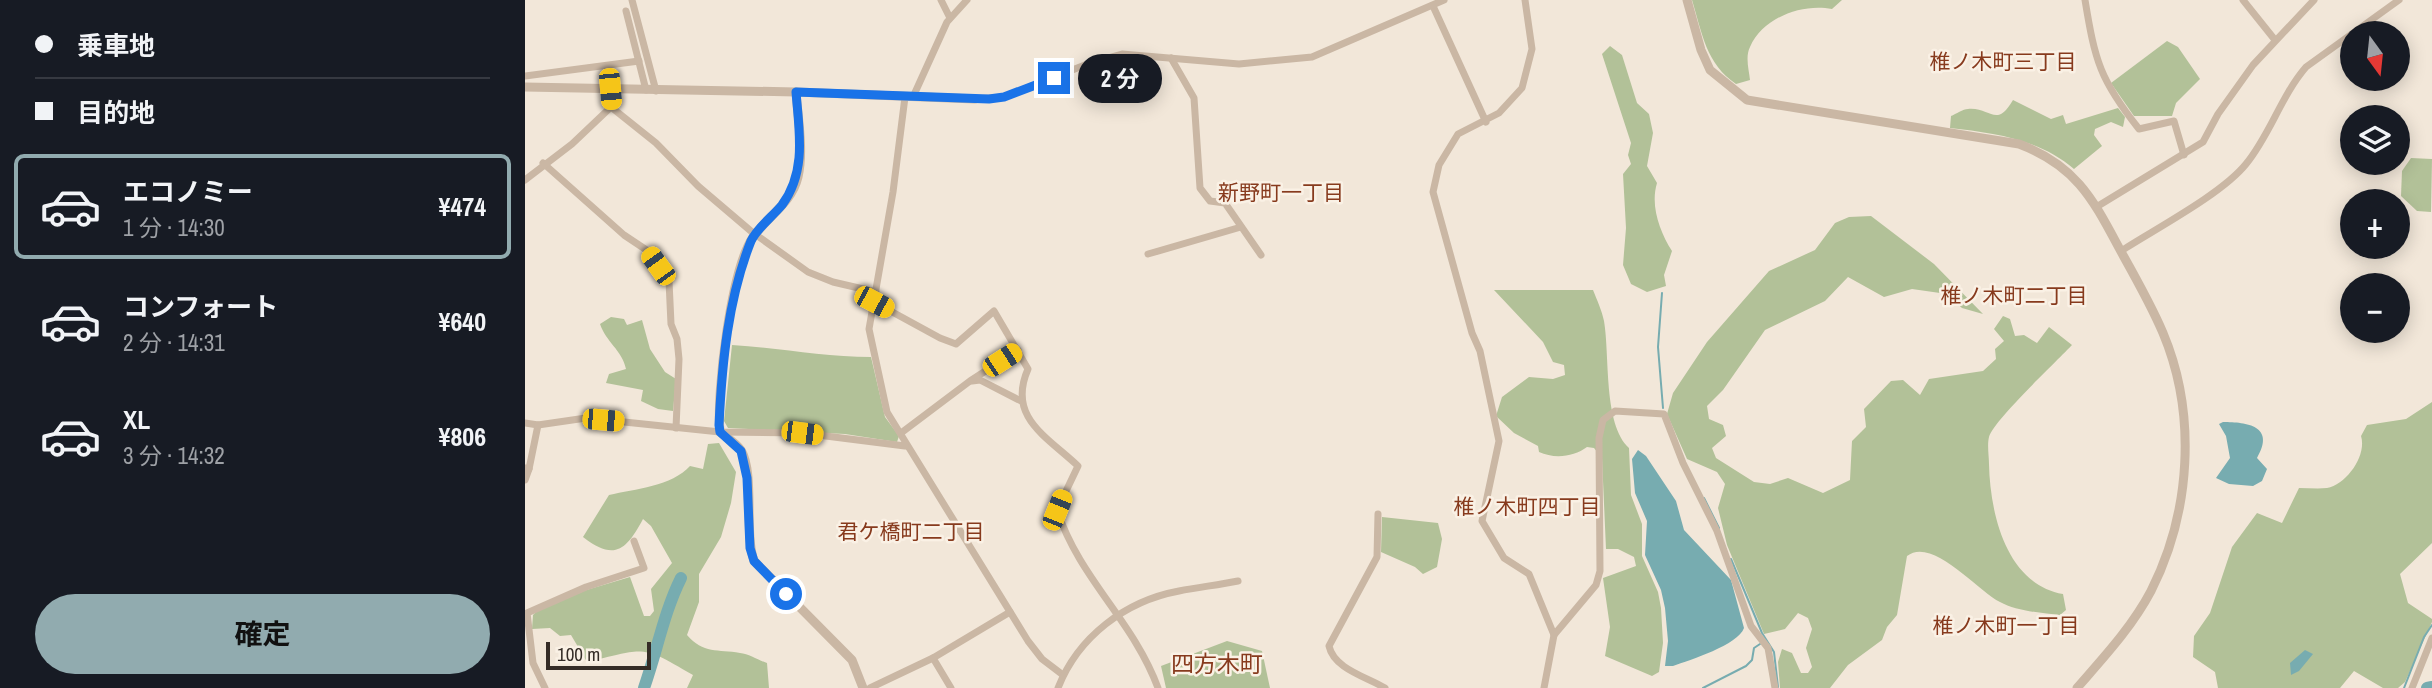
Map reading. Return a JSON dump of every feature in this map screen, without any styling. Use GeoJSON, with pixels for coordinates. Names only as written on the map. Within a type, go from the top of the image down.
{"type":"FeatureCollection","features":[{"type":"Feature","properties":{"kind":"street"},"geometry":{"type":"LineString","coordinates":[[632,0],[656,91]]}},
{"type":"Feature","properties":{"kind":"street"},"geometry":{"type":"LineString","coordinates":[[941,0],[950,18]]}},
{"type":"Feature","properties":{"kind":"street"},"geometry":{"type":"LineString","coordinates":[[967,0],[950,18],[909,97],[869,329],[887,412],[901,433],[905,446],[946,505],[1035,651],[1063,675]]}},
{"type":"Feature","properties":{"kind":"street"},"geometry":{"type":"LineString","coordinates":[[525,88],[796,92],[975,99],[1004,97],[1112,56],[1140,54],[1238,64],[1312,57],[1444,0]]}},
{"type":"Feature","properties":{"kind":"street"},"geometry":{"type":"LineString","coordinates":[[1525,0],[1532,49],[1528,72],[1512,101],[1486,122],[1458,134],[1439,165],[1433,192],[1482,360],[1499,441],[1482,521],[1504,558],[1529,574],[1554,635]]}},
{"type":"Feature","properties":{"kind":"street"},"geometry":{"type":"LineString","coordinates":[[1687,0],[1701,50],[1710,70],[1747,100],[2019,144],[2061,166],[2079,181],[2098,206],[2164,334],[2172,360],[2187,437],[2185,475],[2165,556],[2151,591],[2120,639],[2077,688]]}},
{"type":"Feature","properties":{"kind":"street"},"geometry":{"type":"LineString","coordinates":[[2085,0],[2095,56],[2113,95],[2139,129],[2174,121],[2184,156]]}},
{"type":"Feature","properties":{"kind":"street"},"geometry":{"type":"LineString","coordinates":[[2243,0],[2275,40]]}},
{"type":"Feature","properties":{"kind":"street"},"geometry":{"type":"LineString","coordinates":[[2098,206],[2203,142],[2241,81],[2275,40],[2314,0]]}},
{"type":"Feature","properties":{"kind":"street"},"geometry":{"type":"LineString","coordinates":[[2121,251],[2191,207],[2243,168],[2294,81],[2306,67],[2399,0]]}},
{"type":"Feature","properties":{"kind":"street"},"geometry":{"type":"LineString","coordinates":[[1433,6],[1486,122]]}},
{"type":"Feature","properties":{"kind":"street"},"geometry":{"type":"LineString","coordinates":[[626,10],[646,90]]}},
{"type":"Feature","properties":{"kind":"street"},"geometry":{"type":"LineString","coordinates":[[1171,58],[1194,97],[1195,157],[1200,188],[1210,201],[1225,203],[1261,255]]}},
{"type":"Feature","properties":{"kind":"street"},"geometry":{"type":"LineString","coordinates":[[525,76],[639,61]]}},
{"type":"Feature","properties":{"kind":"street"},"geometry":{"type":"LineString","coordinates":[[610,89],[611,107],[756,234],[820,278],[876,292]]}},
{"type":"Feature","properties":{"kind":"street"},"geometry":{"type":"LineString","coordinates":[[720,432],[729,321],[743,265],[756,234],[779,208],[797,179],[800,158],[796,92]]}},
{"type":"Feature","properties":{"kind":"street"},"geometry":{"type":"LineString","coordinates":[[525,180],[543,163],[572,144],[611,107]]}},
{"type":"Feature","properties":{"kind":"street"},"geometry":{"type":"LineString","coordinates":[[543,163],[624,235],[647,251],[671,286],[671,324],[677,339],[679,359],[676,428]]}},
{"type":"Feature","properties":{"kind":"street"},"geometry":{"type":"LineString","coordinates":[[1148,254],[1241,227]]}},
{"type":"Feature","properties":{"kind":"street"},"geometry":{"type":"LineString","coordinates":[[874,302],[956,344],[994,311],[1028,369],[1022,384],[1021,401],[1028,420],[1078,466],[1057,510],[1080,564],[1146,655],[1159,688]]}},
{"type":"Feature","properties":{"kind":"street"},"geometry":{"type":"LineString","coordinates":[[901,433],[969,381],[1018,350]]}},
{"type":"Feature","properties":{"kind":"street"},"geometry":{"type":"LineString","coordinates":[[969,381],[980,380],[1021,401]]}},
{"type":"Feature","properties":{"kind":"street"},"geometry":{"type":"LineString","coordinates":[[1544,688],[1554,635],[1596,585],[1600,570],[1599,438],[1603,420],[1615,411],[1664,414],[1683,463],[1712,521],[1751,626],[1768,648],[1775,688]]}},
{"type":"Feature","properties":{"kind":"street"},"geometry":{"type":"LineString","coordinates":[[525,424],[538,425],[586,418],[720,432],[802,433],[905,446]]}},
{"type":"Feature","properties":{"kind":"street"},"geometry":{"type":"LineString","coordinates":[[525,480],[538,425]]}},
{"type":"Feature","properties":{"kind":"street"},"geometry":{"type":"LineString","coordinates":[[720,432],[741,451],[747,478],[750,548],[754,561],[852,660],[863,688]]}},
{"type":"Feature","properties":{"kind":"street"},"geometry":{"type":"LineString","coordinates":[[1378,514],[1377,557],[1329,646],[1331,653],[1340,663],[1385,688]]}},
{"type":"Feature","properties":{"kind":"street"},"geometry":{"type":"LineString","coordinates":[[545,688],[533,663],[527,613],[586,587],[644,568],[634,541]]}},
{"type":"Feature","properties":{"kind":"street"},"geometry":{"type":"LineString","coordinates":[[1058,688],[1083,644],[1116,614],[1142,601],[1179,591],[1238,581]]}},
{"type":"Feature","properties":{"kind":"street"},"geometry":{"type":"LineString","coordinates":[[870,688],[933,658],[1010,612]]}},
{"type":"Feature","properties":{"kind":"street"},"geometry":{"type":"LineString","coordinates":[[2412,688],[2432,638]]}},
{"type":"Feature","properties":{"kind":"street"},"geometry":{"type":"LineString","coordinates":[[933,658],[951,688]]}},
{"type":"Feature","properties":{"kind":"green space"},"geometry":{"type":"Polygon","coordinates":[[[1692,0],[1842,0],[1832,9],[1797,10],[1774,20],[1756,37],[1749,51],[1750,80],[1736,84],[1718,67],[1712,57],[1702,36],[1692,0]]]}},
{"type":"Feature","properties":{"kind":"green space"},"geometry":{"type":"Polygon","coordinates":[[[2167,41],[2178,47],[2200,79],[2176,103],[2172,116],[2134,116],[2111,83],[2167,41]]]}},
{"type":"Feature","properties":{"kind":"green space"},"geometry":{"type":"Polygon","coordinates":[[[1610,46],[1622,55],[1637,103],[1649,114],[1653,133],[1647,166],[1657,183],[1657,218],[1672,251],[1664,275],[1666,286],[1647,292],[1631,284],[1623,265],[1626,228],[1623,174],[1631,164],[1628,155],[1631,143],[1602,54],[1610,46]]]}},
{"type":"Feature","properties":{"kind":"green space"},"geometry":{"type":"Polygon","coordinates":[[[2013,100],[2051,119],[2063,115],[2066,124],[2118,108],[2125,117],[2123,127],[2111,122],[2095,129],[2094,135],[2102,146],[2074,169],[2031,144],[1999,135],[1950,128],[1951,116],[1962,111],[1976,109],[1997,115],[2007,109],[2013,100]]]}},
{"type":"Feature","properties":{"kind":"green space"},"geometry":{"type":"Polygon","coordinates":[[[2410,159],[2432,159],[2431,212],[2417,211],[2410,204],[2410,189],[2401,189],[2402,175],[2410,175],[2410,159]]]}},
{"type":"Feature","properties":{"kind":"green space"},"geometry":{"type":"Polygon","coordinates":[[[1871,216],[1934,264],[1983,314],[1962,308],[1947,294],[1912,289],[1884,297],[1848,277],[1825,301],[1765,330],[1723,390],[1707,406],[1709,419],[1723,425],[1726,436],[1712,448],[1716,458],[1754,482],[1770,484],[1788,478],[1823,493],[1850,480],[1852,441],[1866,427],[1864,409],[1891,381],[1903,380],[1920,395],[1929,379],[1983,371],[1996,359],[1995,349],[2004,341],[1994,329],[2003,316],[2010,319],[2015,336],[2024,335],[2037,343],[2049,327],[2072,345],[1993,429],[1988,443],[1990,483],[1998,524],[2015,561],[2043,588],[2063,594],[2066,610],[2060,615],[2006,605],[1942,559],[1929,553],[1917,552],[1907,556],[1897,615],[1887,627],[1882,640],[1848,665],[1830,688],[1780,688],[1778,662],[1782,649],[1792,653],[1801,673],[1808,673],[1812,667],[1806,648],[1812,629],[1808,618],[1798,613],[1785,629],[1764,634],[1727,545],[1718,508],[1725,484],[1717,472],[1687,459],[1667,414],[1673,393],[1707,342],[1769,271],[1815,250],[1835,223],[1849,217],[1871,216]]]}},
{"type":"Feature","properties":{"kind":"green space"},"geometry":{"type":"Polygon","coordinates":[[[1494,290],[1593,290],[1601,309],[1606,336],[1611,406],[1621,437],[1629,448],[1631,495],[1642,524],[1642,556],[1658,592],[1661,608],[1663,643],[1659,672],[1652,676],[1605,656],[1610,627],[1603,578],[1636,566],[1634,557],[1618,549],[1606,549],[1602,458],[1594,448],[1587,447],[1564,456],[1539,452],[1538,446],[1514,433],[1496,416],[1502,397],[1529,377],[1553,379],[1565,375],[1564,365],[1553,362],[1543,342],[1494,290]]]}},
{"type":"Feature","properties":{"kind":"green space"},"geometry":{"type":"Polygon","coordinates":[[[611,317],[624,319],[627,325],[642,320],[650,349],[665,372],[676,379],[673,411],[658,409],[641,401],[643,390],[606,383],[609,374],[626,369],[621,356],[600,324],[611,317]]]}},
{"type":"Feature","properties":{"kind":"green space"},"geometry":{"type":"Polygon","coordinates":[[[732,345],[871,357],[885,417],[899,436],[897,442],[845,434],[728,428],[724,421],[732,345]]]}},
{"type":"Feature","properties":{"kind":"green space"},"geometry":{"type":"Polygon","coordinates":[[[2432,402],[2432,543],[2400,574],[2408,603],[2432,619],[2432,622],[2405,682],[2398,688],[2383,688],[2354,671],[2340,688],[2218,688],[2215,672],[2193,657],[2194,636],[2210,613],[2232,547],[2257,513],[2282,523],[2299,488],[2327,488],[2348,475],[2358,460],[2361,436],[2367,425],[2406,419],[2432,402]]]}},
{"type":"Feature","properties":{"kind":"green space"},"geometry":{"type":"Polygon","coordinates":[[[719,443],[736,472],[731,503],[721,537],[699,574],[699,602],[687,635],[705,648],[743,654],[767,663],[769,688],[687,688],[693,675],[652,654],[632,652],[587,662],[571,635],[560,636],[550,628],[532,629],[533,615],[537,611],[583,591],[630,577],[644,616],[650,616],[654,611],[651,589],[672,563],[651,526],[643,519],[631,539],[618,549],[603,549],[583,537],[609,495],[663,482],[690,466],[703,469],[708,444],[719,443]]]}},
{"type":"Feature","properties":{"kind":"green space"},"geometry":{"type":"Polygon","coordinates":[[[1382,517],[1438,523],[1442,539],[1437,567],[1423,574],[1415,567],[1381,552],[1382,517]]]}},
{"type":"Feature","properties":{"kind":"green space"},"geometry":{"type":"Polygon","coordinates":[[[1227,641],[1262,651],[1270,688],[1166,688],[1161,666],[1227,641]]]}},
{"type":"Feature","properties":{"kind":"water"},"geometry":{"type":"Polygon","coordinates":[[[2223,422],[2249,425],[2261,433],[2262,447],[2257,458],[2267,469],[2262,481],[2253,486],[2229,484],[2216,478],[2230,458],[2226,436],[2219,424],[2223,422]]]}},
{"type":"Feature","properties":{"kind":"water"},"geometry":{"type":"Polygon","coordinates":[[[1638,450],[1646,456],[1676,501],[1684,530],[1731,580],[1744,628],[1723,646],[1673,666],[1665,666],[1668,641],[1665,608],[1661,590],[1645,555],[1647,521],[1635,493],[1632,459],[1638,450]]]}},
{"type":"Feature","properties":{"kind":"water"},"geometry":{"type":"Polygon","coordinates":[[[2305,650],[2313,654],[2299,671],[2291,675],[2290,663],[2305,650]]]}},
{"type":"Feature","properties":{"kind":"waterway"},"geometry":{"type":"LineString","coordinates":[[1662,293],[1658,347],[1663,408]]}},
{"type":"Feature","properties":{"kind":"waterway"},"geometry":{"type":"LineString","coordinates":[[1704,498],[1719,528]]}},
{"type":"Feature","properties":{"kind":"waterway"},"geometry":{"type":"LineString","coordinates":[[1731,559],[1762,633],[1774,652],[1778,687]]}},
{"type":"Feature","properties":{"kind":"waterway"},"geometry":{"type":"LineString","coordinates":[[644,688],[665,618],[681,578]]}},
{"type":"Feature","properties":{"kind":"waterway"},"geometry":{"type":"LineString","coordinates":[[2404,688],[2424,637],[2432,625]]}},
{"type":"Feature","properties":{"kind":"waterway"},"geometry":{"type":"LineString","coordinates":[[1703,688],[1746,666],[1752,660],[1754,648],[1760,644]]}},
{"type":"Feature","properties":{"kind":"waterway"},"geometry":{"type":"LineString","coordinates":[[2427,688],[2432,687]]}},
{"type":"Feature","properties":{"kind":"district","name":"椎ノ木町三丁目"},"geometry":{"type":"Point","coordinates":[2003,62]}},
{"type":"Feature","properties":{"kind":"district","name":"新野町一丁目"},"geometry":{"type":"Point","coordinates":[1281,193]}},
{"type":"Feature","properties":{"kind":"district","name":"椎ノ木町二丁目"},"geometry":{"type":"Point","coordinates":[2014,296]}},
{"type":"Feature","properties":{"kind":"district","name":"椎ノ木町四丁目"},"geometry":{"type":"Point","coordinates":[1527,507]}},
{"type":"Feature","properties":{"kind":"district","name":"君ケ橋町二丁目"},"geometry":{"type":"Point","coordinates":[911,532]}},
{"type":"Feature","properties":{"kind":"district","name":"椎ノ木町一丁目"},"geometry":{"type":"Point","coordinates":[2006,626]}},
{"type":"Feature","properties":{"kind":"district","name":"四方木町"},"geometry":{"type":"Point","coordinates":[1217,664]}},
{"type":"Feature","properties":{"kind":"route"},"geometry":{"type":"LineString","coordinates":[[786,594],[754,561],[750,548],[744,462],[741,451],[720,432],[719,425],[725,346],[734,295],[743,265],[753,237],[792,191],[797,179],[800,158],[796,92],[989,99],[1004,97],[1054,78]]}}]}
